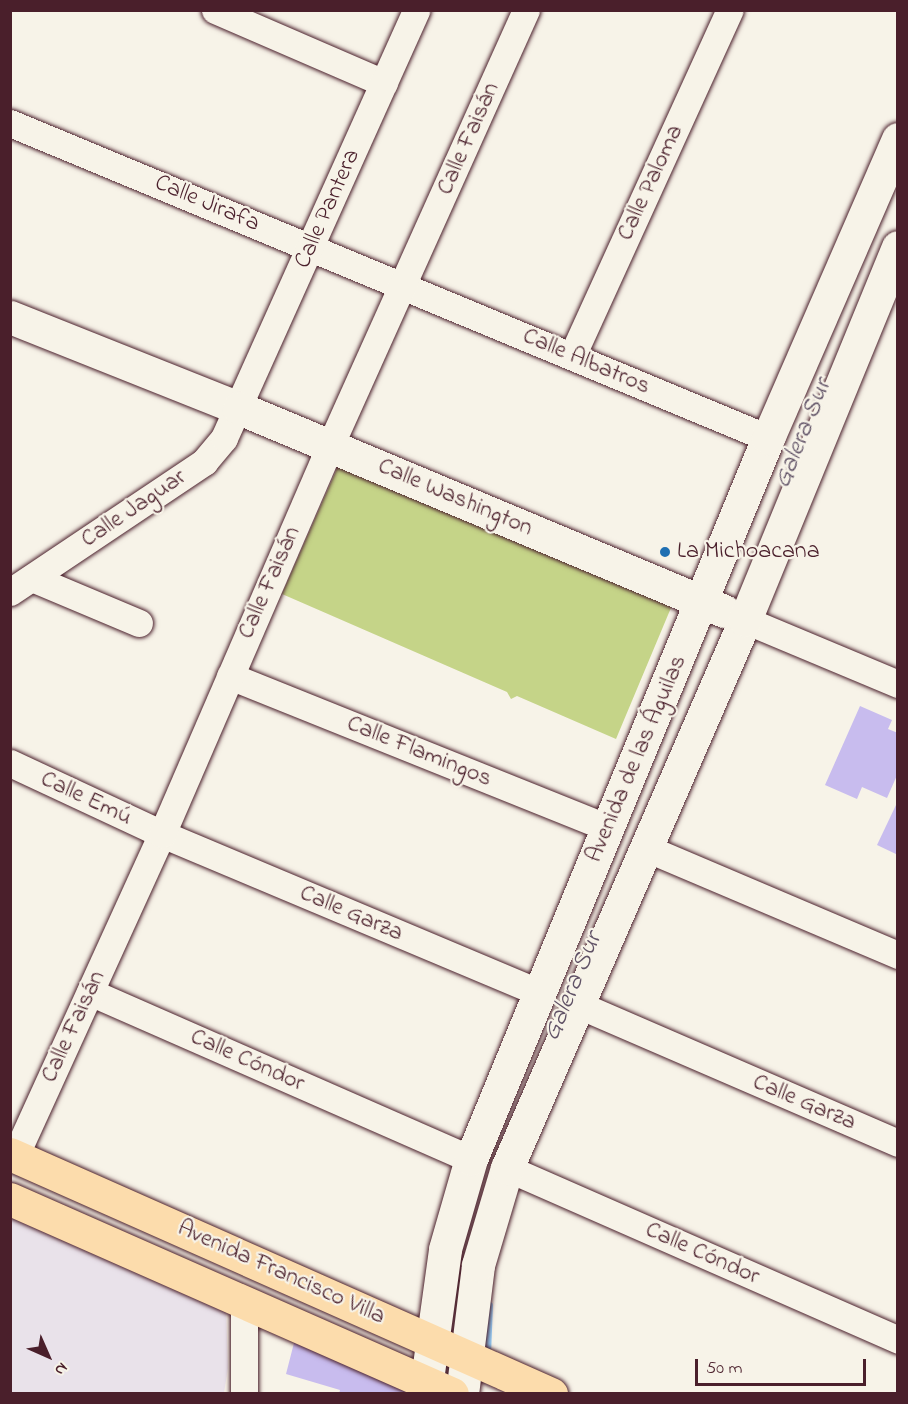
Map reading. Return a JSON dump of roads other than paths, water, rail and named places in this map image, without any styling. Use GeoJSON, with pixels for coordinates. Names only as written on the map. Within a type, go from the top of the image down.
{"type":"FeatureCollection","features":[{"type":"Feature","properties":{"kind":"main road","name":"Avenida Francisco Villa"},"geometry":{"type":"LineString","coordinates":[[13,1155],[430,1338],[551,1394]]}},
{"type":"Feature","properties":{"kind":"main road","name":"Avenida Francisco Villa"},"geometry":{"type":"LineString","coordinates":[[10,1199],[435,1389]]}},
{"type":"Feature","properties":{"kind":"street"},"geometry":{"type":"LineString","coordinates":[[215,10],[384,83]]}},
{"type":"Feature","properties":{"kind":"street","name":"Calle Pantera"},"geometry":{"type":"LineString","coordinates":[[238,408],[416,10]]}},
{"type":"Feature","properties":{"kind":"street","name":"Calle Faisán"},"geometry":{"type":"LineString","coordinates":[[13,1155],[162,834],[330,446],[526,10]]}},
{"type":"Feature","properties":{"kind":"street","name":"Calle Paloma"},"geometry":{"type":"LineString","coordinates":[[572,356],[730,10]]}},
{"type":"Feature","properties":{"kind":"street","name":"Calle Jirafa"},"geometry":{"type":"LineString","coordinates":[[10,123],[403,286]]}},
{"type":"Feature","properties":{"kind":"street","name":"Avenida de las Águilas"},"geometry":{"type":"LineString","coordinates":[[435,1389],[430,1338],[445,1249],[471,1159],[703,602],[768,438],[897,139]]}},
{"type":"Feature","properties":{"kind":"street","name":"Avenida de las Águilas"},"geometry":{"type":"LineString","coordinates":[[462,1394],[469,1356],[478,1265],[507,1168],[745,620],[895,259]]}},
{"type":"Feature","properties":{"kind":"street","name":"Calle Albatros"},"geometry":{"type":"LineString","coordinates":[[403,286],[768,438]]}},
{"type":"Feature","properties":{"kind":"street","name":"Calle Washington"},"geometry":{"type":"LineString","coordinates":[[10,317],[330,446],[897,684]]}},
{"type":"Feature","properties":{"kind":"street","name":"Calle Jaguar"},"geometry":{"type":"LineString","coordinates":[[21,585],[204,462],[224,438],[238,408]]}},
{"type":"Feature","properties":{"kind":"street"},"geometry":{"type":"LineString","coordinates":[[21,585],[139,623]]}},
{"type":"Feature","properties":{"kind":"street","name":"Calle Flamingos"},"geometry":{"type":"LineString","coordinates":[[230,676],[608,828]]}},
{"type":"Feature","properties":{"kind":"street","name":"Calle Emú"},"geometry":{"type":"LineString","coordinates":[[10,763],[162,834]]}},
{"type":"Feature","properties":{"kind":"street","name":"Calle Garza"},"geometry":{"type":"LineString","coordinates":[[162,834],[540,993]]}},
{"type":"Feature","properties":{"kind":"street"},"geometry":{"type":"LineString","coordinates":[[646,848],[897,955]]}},
{"type":"Feature","properties":{"kind":"street","name":"Calle Cóndor"},"geometry":{"type":"LineString","coordinates":[[90,992],[471,1159]]}},
{"type":"Feature","properties":{"kind":"street","name":"Calle Garza"},"geometry":{"type":"LineString","coordinates":[[579,1005],[897,1143]]}},
{"type":"Feature","properties":{"kind":"street","name":"Calle Cóndor"},"geometry":{"type":"LineString","coordinates":[[507,1168],[897,1340]]}},
{"type":"Feature","properties":{"kind":"street"},"geometry":{"type":"LineString","coordinates":[[244,1304],[244,1394]]}},
{"type":"Feature","properties":{"kind":"waterway","name":"Galera Sur"},"geometry":{"type":"LineString","coordinates":[[487,1354],[489,1305]]}},
{"type":"Feature","properties":{"kind":"place","name":"La Michoacana"},"geometry":{"type":"Point","coordinates":[665,552]}}]}
